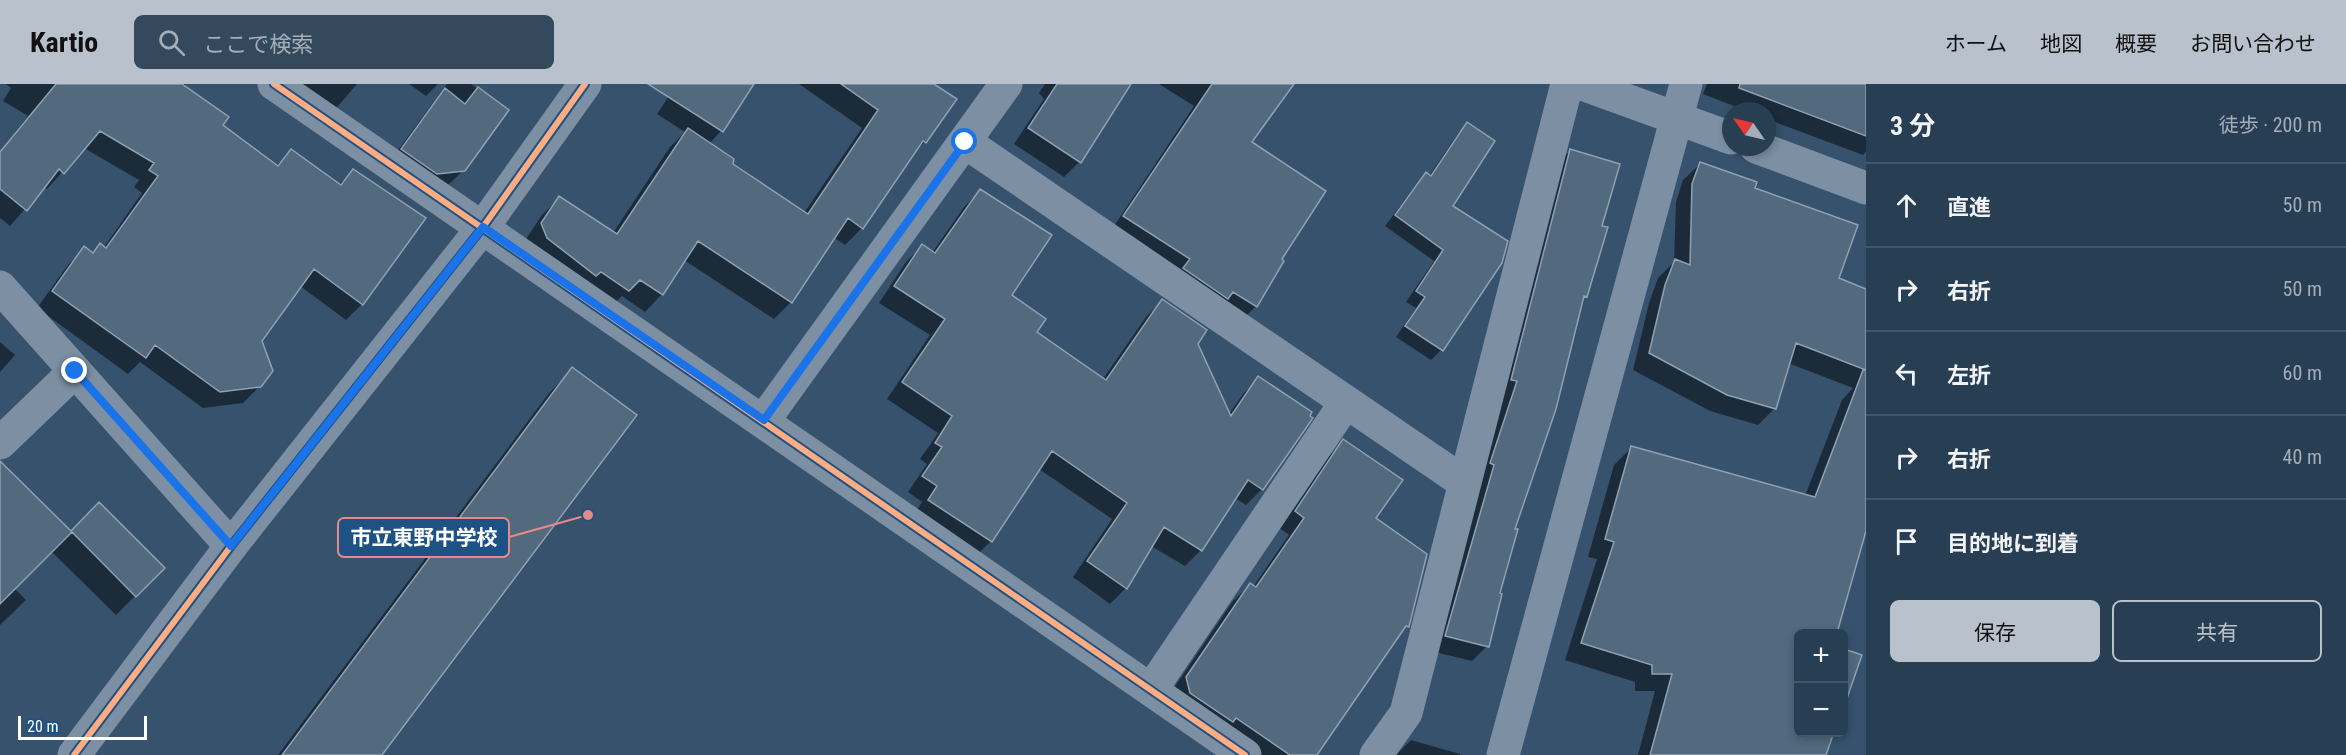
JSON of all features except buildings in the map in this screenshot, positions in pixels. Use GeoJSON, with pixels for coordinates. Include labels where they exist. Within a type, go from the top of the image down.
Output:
{"type":"FeatureCollection","features":[{"type":"Feature","properties":{"kind":"street"},"geometry":{"type":"LineString","coordinates":[[274,84],[764,420],[1245,755]]}},
{"type":"Feature","properties":{"kind":"street"},"geometry":{"type":"LineString","coordinates":[[74,755],[231,546],[483,227],[585,84]]}},
{"type":"Feature","properties":{"kind":"street"},"geometry":{"type":"LineString","coordinates":[[764,420],[1006,84]]}},
{"type":"Feature","properties":{"kind":"street"},"geometry":{"type":"LineString","coordinates":[[1376,755],[1406,713],[1567,84]]}},
{"type":"Feature","properties":{"kind":"street"},"geometry":{"type":"LineString","coordinates":[[1582,84],[1722,135]]}},
{"type":"Feature","properties":{"kind":"street"},"geometry":{"type":"LineString","coordinates":[[1503,755],[1686,84]]}},
{"type":"Feature","properties":{"kind":"street"},"geometry":{"type":"LineString","coordinates":[[965,142],[1465,483]]}},
{"type":"Feature","properties":{"kind":"street"},"geometry":{"type":"LineString","coordinates":[[1776,154],[1866,188]]}},
{"type":"Feature","properties":{"kind":"street"},"geometry":{"type":"LineString","coordinates":[[0,287],[231,546]]}},
{"type":"Feature","properties":{"kind":"street"},"geometry":{"type":"LineString","coordinates":[[0,443],[75,371]]}},
{"type":"Feature","properties":{"kind":"street"},"geometry":{"type":"LineString","coordinates":[[1152,690],[1346,402]]}},
{"type":"Feature","properties":{"kind":"cycle path"},"geometry":{"type":"LineString","coordinates":[[274,84],[1245,755]]}},
{"type":"Feature","properties":{"kind":"cycle path"},"geometry":{"type":"LineString","coordinates":[[74,755],[231,546],[483,227],[585,84]]}},
{"type":"Feature","properties":{"kind":"place","name":"市立東野中学校"},"geometry":{"type":"Point","coordinates":[588,515]}},
{"type":"Feature","properties":{"kind":"route"},"geometry":{"type":"LineString","coordinates":[[75,371],[231,546],[483,227],[764,420],[965,142]]}}]}
